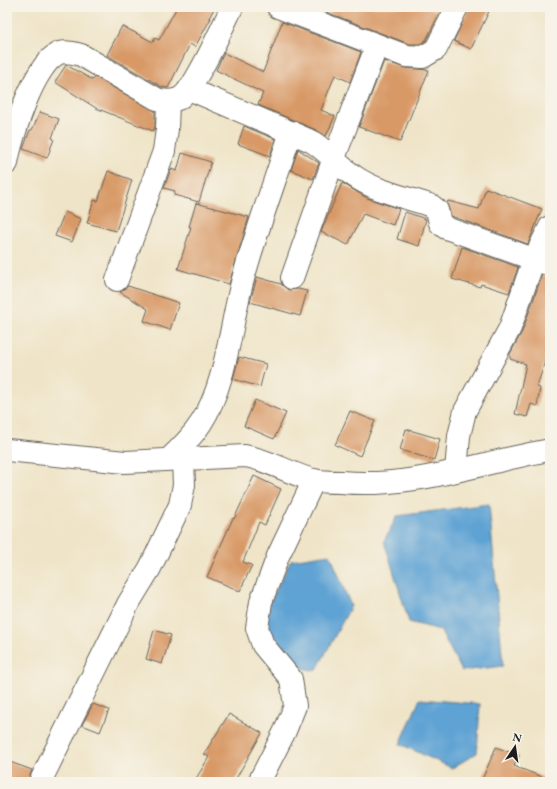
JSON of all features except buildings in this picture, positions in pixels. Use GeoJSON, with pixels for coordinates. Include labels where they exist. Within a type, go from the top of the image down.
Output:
{"type":"FeatureCollection","features":[{"type":"Feature","properties":{"kind":"street"},"geometry":{"type":"LineString","coordinates":[[7,163],[20,114],[42,68],[51,58],[60,53],[68,52],[81,55],[157,99],[168,102],[179,99],[189,89],[232,7]]}},
{"type":"Feature","properties":{"kind":"street"},"geometry":{"type":"LineString","coordinates":[[278,7],[307,12],[406,56],[423,57],[436,49],[457,7]]}},
{"type":"Feature","properties":{"kind":"street"},"geometry":{"type":"LineString","coordinates":[[292,278],[334,158],[377,44]]}},
{"type":"Feature","properties":{"kind":"street"},"geometry":{"type":"LineString","coordinates":[[189,89],[291,132],[324,149],[352,175],[374,188],[432,206],[438,210],[440,224],[446,228],[542,262]]}},
{"type":"Feature","properties":{"kind":"street"},"geometry":{"type":"LineString","coordinates":[[117,280],[164,151],[167,130],[168,102]]}},
{"type":"Feature","properties":{"kind":"street"},"geometry":{"type":"LineString","coordinates":[[176,459],[202,423],[212,402],[220,378],[243,279],[291,132]]}},
{"type":"Feature","properties":{"kind":"street"},"geometry":{"type":"LineString","coordinates":[[456,471],[459,436],[465,411],[510,328],[542,262],[550,227]]}},
{"type":"Feature","properties":{"kind":"street"},"geometry":{"type":"LineString","coordinates":[[7,450],[125,462],[245,456],[260,458],[314,480],[354,484],[394,483],[456,471],[520,455],[550,450]]}},
{"type":"Feature","properties":{"kind":"street"},"geometry":{"type":"LineString","coordinates":[[40,782],[128,604],[150,568],[180,505],[184,481],[176,459]]}},
{"type":"Feature","properties":{"kind":"street"},"geometry":{"type":"LineString","coordinates":[[259,782],[285,731],[295,706],[291,679],[262,646],[257,628],[261,602],[278,556],[314,480]]}},
{"type":"Feature","properties":{"kind":"water"},"geometry":{"type":"Polygon","coordinates":[[[489,504],[503,666],[462,671],[440,630],[409,622],[384,541],[397,516],[489,504]]]}},
{"type":"Feature","properties":{"kind":"water"},"geometry":{"type":"Polygon","coordinates":[[[330,554],[351,606],[316,671],[273,661],[251,640],[291,560],[330,554]]]}},
{"type":"Feature","properties":{"kind":"water"},"geometry":{"type":"Polygon","coordinates":[[[420,699],[480,704],[477,753],[452,768],[400,744],[420,699]]]}}]}
